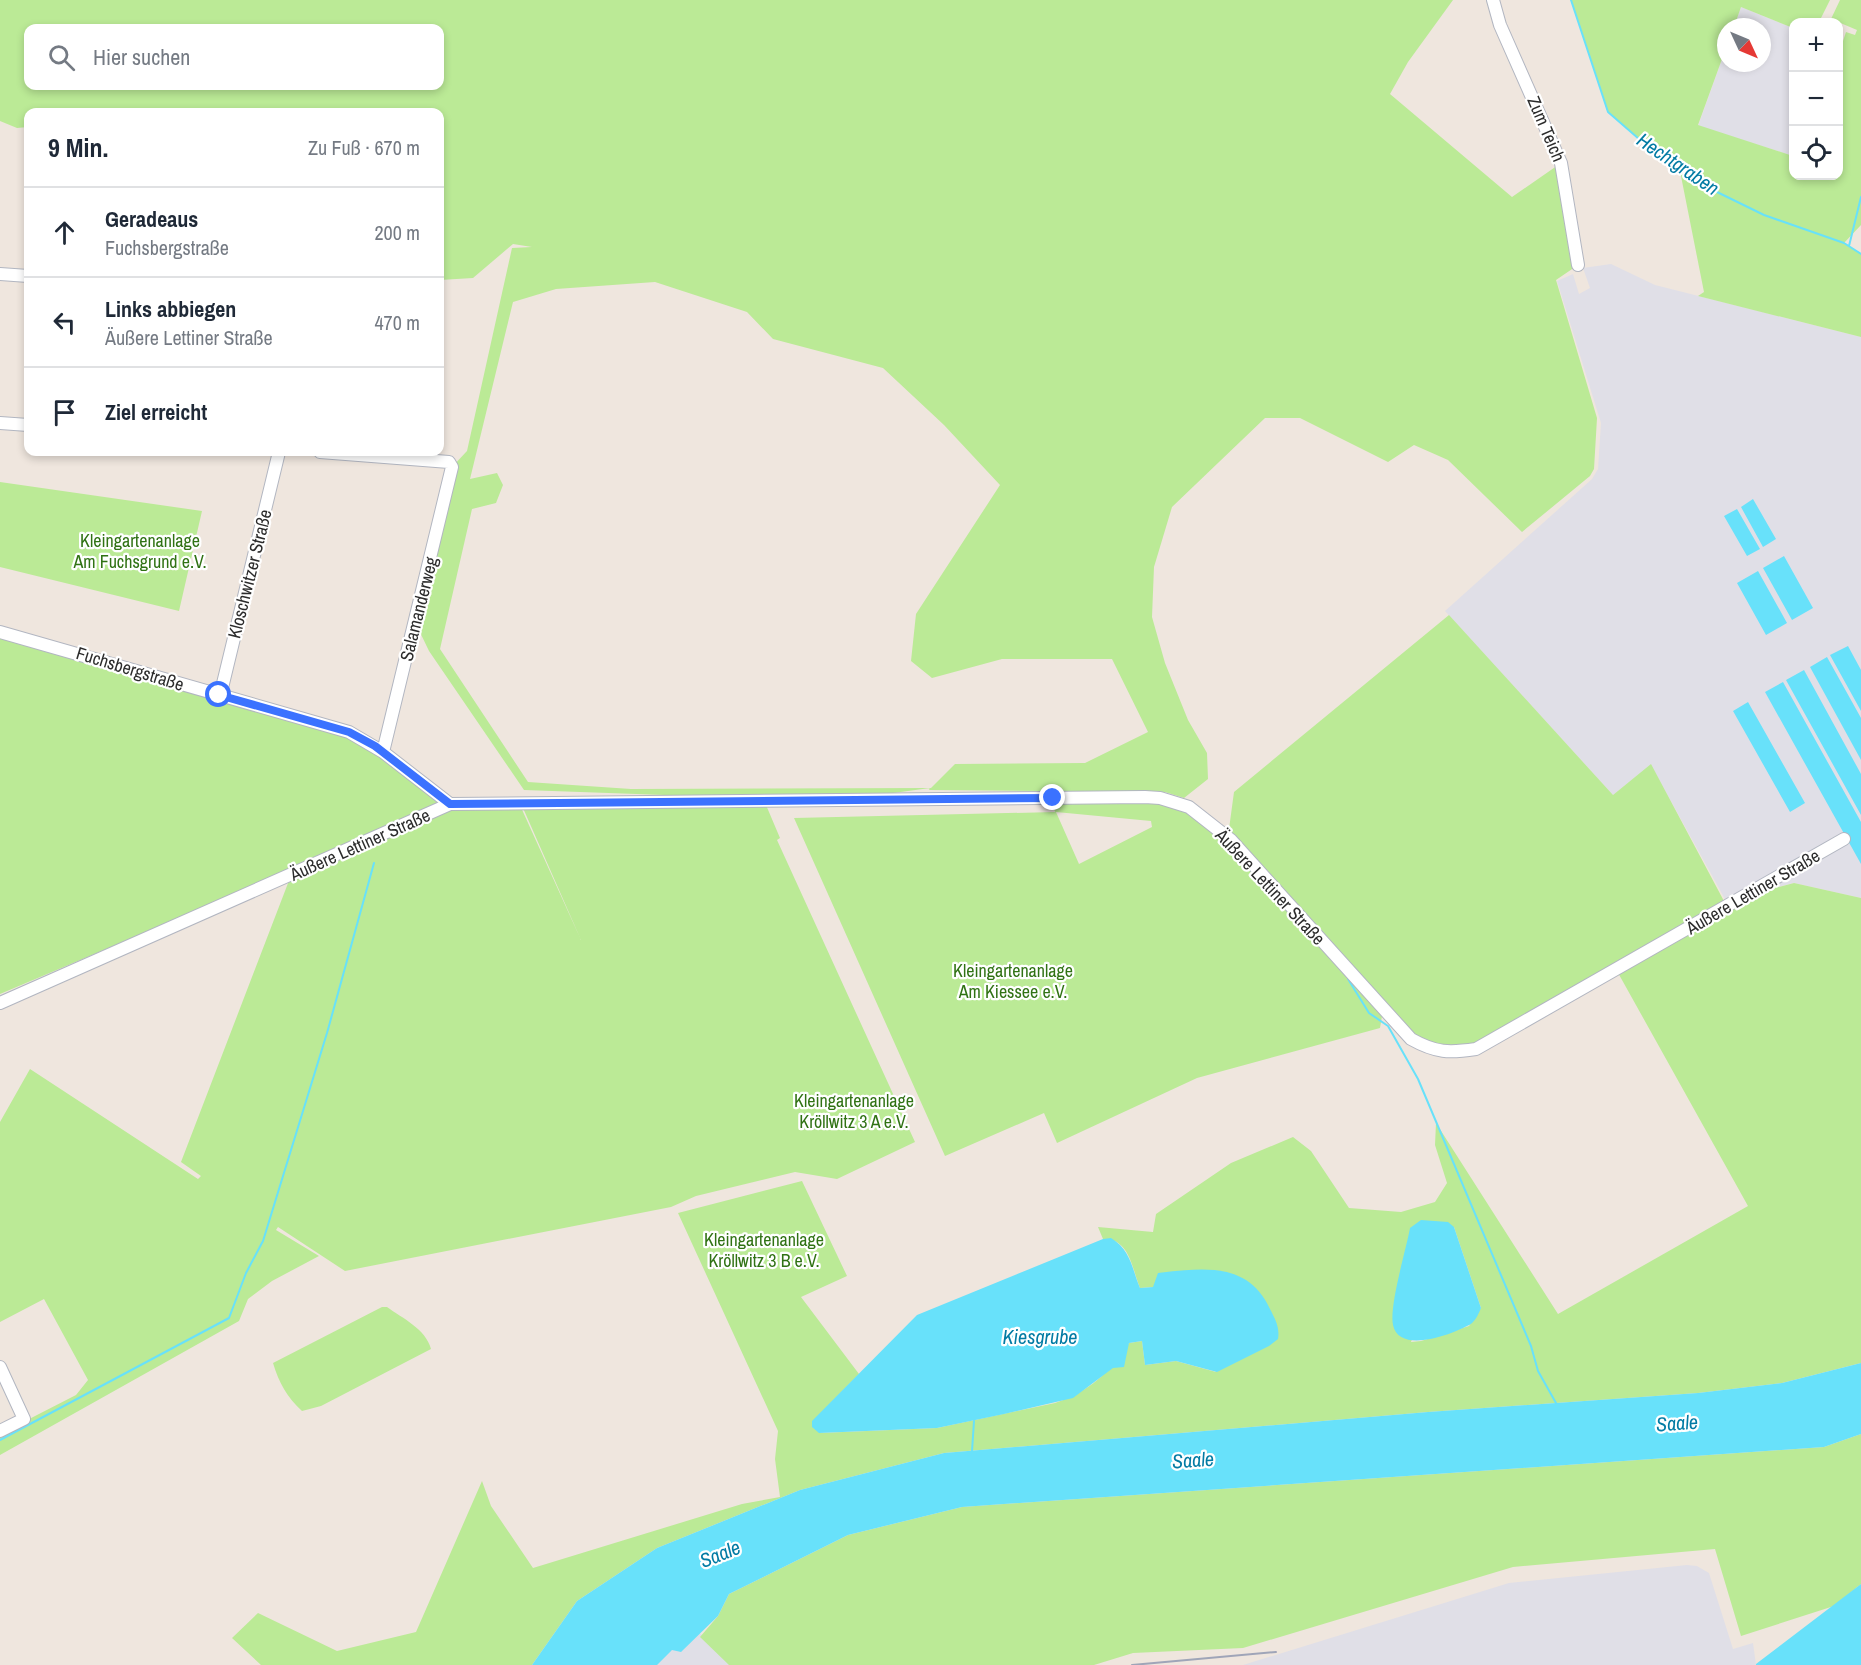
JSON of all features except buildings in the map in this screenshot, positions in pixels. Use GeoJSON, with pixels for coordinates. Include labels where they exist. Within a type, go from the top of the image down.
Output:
{"type":"FeatureCollection","features":[{"type":"Feature","properties":{"kind":"street","name":"Zum Teich"},"geometry":{"type":"LineString","coordinates":[[1493,0],[1500,25],[1561,163],[1578,265]]}},
{"type":"Feature","properties":{"kind":"street"},"geometry":{"type":"LineString","coordinates":[[0,274],[24,276]]}},
{"type":"Feature","properties":{"kind":"street"},"geometry":{"type":"LineString","coordinates":[[0,423],[24,425]]}},
{"type":"Feature","properties":{"kind":"street","name":"Kloschwitzer Straße"},"geometry":{"type":"LineString","coordinates":[[220,696],[278,456]]}},
{"type":"Feature","properties":{"kind":"street","name":"Salamanderweg"},"geometry":{"type":"LineString","coordinates":[[372,456],[449,462],[452,467],[383,752]]}},
{"type":"Feature","properties":{"kind":"street","name":"Fuchsbergstraße"},"geometry":{"type":"LineString","coordinates":[[0,632],[349,732],[383,752],[450,804]]}},
{"type":"Feature","properties":{"kind":"street","name":"Äußere Lettiner Straße"},"geometry":{"type":"LineString","coordinates":[[0,1003],[450,804],[1160,798],[1189,807],[1231,840],[1411,1039],[1425,1047],[1448,1053],[1476,1049],[1844,839]]}},
{"type":"Feature","properties":{"kind":"street"},"geometry":{"type":"LineString","coordinates":[[0,1367],[24,1419],[0,1431]]}},
{"type":"Feature","properties":{"kind":"shaded area"},"geometry":{"type":"Polygon","coordinates":[[[1741,7],[1768,18],[1737,18],[1741,7]]]}},
{"type":"Feature","properties":{"kind":"shaded area"},"geometry":{"type":"Polygon","coordinates":[[[1771,19],[1789,26],[1789,155],[1698,126],[1717,72],[1771,72],[1771,19]]]}},
{"type":"Feature","properties":{"kind":"shaded area"},"geometry":{"type":"Polygon","coordinates":[[[1611,264],[1655,285],[1861,337],[1861,898],[1794,883],[1778,887],[1775,880],[1726,901],[1651,765],[1613,795],[1445,611],[1592,479],[1598,469],[1601,423],[1557,281],[1573,274],[1579,294],[1590,288],[1583,268],[1611,264]]]}},
{"type":"Feature","properties":{"kind":"shaded area"},"geometry":{"type":"Polygon","coordinates":[[[1687,1565],[1697,1566],[1709,1573],[1733,1649],[1753,1643],[1756,1665],[1243,1665],[1509,1583],[1687,1565]]]}},
{"type":"Feature","properties":{"kind":"shaded area"},"geometry":{"type":"Polygon","coordinates":[[[683,1616],[732,1665],[634,1665],[683,1616]]]}},
{"type":"Feature","properties":{"kind":"green space"},"geometry":{"type":"Polygon","coordinates":[[[0,0],[1453,0],[1408,62],[1390,94],[1512,197],[1561,163],[1578,265],[1556,280],[1597,418],[1594,469],[1590,476],[1522,532],[1448,460],[1414,445],[1388,462],[1300,418],[1265,418],[1172,507],[1154,567],[1152,617],[1165,663],[1188,720],[1207,753],[1208,779],[1184,798],[1165,792],[929,790],[930,788],[886,794],[721,797],[524,790],[429,651],[416,624],[452,467],[467,451],[512,248],[532,247],[513,244],[473,278],[444,280],[444,108],[24,108],[24,127],[17,128],[0,121],[0,0]],[[655,282],[556,289],[513,302],[470,479],[497,473],[503,485],[496,503],[472,509],[440,649],[528,782],[631,789],[931,788],[955,764],[1085,763],[1148,732],[1112,659],[1002,659],[932,678],[911,661],[916,614],[1000,485],[944,425],[883,368],[773,339],[747,312],[655,282]]]}},
{"type":"Feature","properties":{"kind":"green space"},"geometry":{"type":"Polygon","coordinates":[[[1571,0],[1830,0],[1821,18],[1789,18],[1789,26],[1741,7],[1737,18],[1717,18],[1717,72],[1698,125],[1789,155],[1789,180],[1843,180],[1843,41],[1846,32],[1855,35],[1857,30],[1843,24],[1843,18],[1831,18],[1840,0],[1861,0],[1861,225],[1844,243],[1861,254],[1861,337],[1698,296],[1704,292],[1679,166],[1639,139],[1608,112],[1571,0]]]}},
{"type":"Feature","properties":{"kind":"green space","name":"Kleingartenanlage Am Fuchsgrund e.V."},"geometry":{"type":"Polygon","coordinates":[[[0,482],[202,511],[179,611],[0,567],[0,482]]]}},
{"type":"Feature","properties":{"kind":"green space","name":"Kleingartenanlage Kröllwitz 3 B e.V."},"geometry":{"type":"Polygon","coordinates":[[[1449,615],[1613,795],[1651,764],[1725,903],[1775,880],[1779,887],[1794,883],[1861,898],[1861,1363],[1782,1383],[1698,1393],[1428,1412],[944,1453],[800,1490],[657,1548],[577,1601],[532,1665],[261,1665],[232,1638],[258,1613],[337,1651],[416,1632],[482,1481],[491,1506],[533,1568],[742,1504],[780,1497],[775,1459],[778,1431],[678,1213],[802,1181],[847,1276],[801,1297],[859,1374],[813,1421],[820,1433],[937,1428],[1055,1403],[1078,1393],[1098,1380],[1129,1343],[1142,1341],[1145,1365],[1176,1361],[1216,1372],[1153,1287],[1140,1288],[1129,1256],[1124,1249],[1112,1240],[1103,1239],[1098,1227],[1153,1232],[1156,1214],[1231,1163],[1293,1137],[1311,1151],[1349,1208],[1401,1212],[1435,1202],[1447,1183],[1435,1145],[1436,1123],[1558,1314],[1748,1206],[1617,971],[1477,1046],[1453,1051],[1419,1040],[1385,1007],[1229,829],[1234,792],[1449,615]],[[1454,1227],[1411,1342],[1469,1326],[1481,1308],[1454,1227]]]}},
{"type":"Feature","properties":{"kind":"green space"},"geometry":{"type":"Polygon","coordinates":[[[0,632],[349,732],[448,804],[0,994],[0,632]]]}},
{"type":"Feature","properties":{"kind":"green space","name":"Kleingartenanlage Am Kiessee e.V."},"geometry":{"type":"Polygon","coordinates":[[[1147,800],[1148,804],[1169,800],[1231,840],[1383,1010],[1380,1028],[1197,1078],[1057,1143],[1044,1113],[945,1156],[794,818],[1055,812],[1052,801],[1147,800]],[[1056,812],[1079,864],[1152,827],[1151,821],[1056,812]]]}},
{"type":"Feature","properties":{"kind":"green space","name":"Kleingartenanlage Kröllwitz 3 A e.V."},"geometry":{"type":"Polygon","coordinates":[[[519,803],[581,940],[523,808],[766,805],[780,838],[777,840],[915,1142],[837,1179],[795,1172],[696,1196],[671,1207],[345,1271],[278,1227],[276,1230],[319,1256],[272,1281],[248,1299],[239,1321],[0,1455],[0,1434],[76,1395],[88,1380],[44,1299],[0,1322],[0,1122],[30,1069],[198,1179],[201,1176],[181,1162],[290,878],[450,804],[519,803]]]}},
{"type":"Feature","properties":{"kind":"green space"},"geometry":{"type":"Polygon","coordinates":[[[382,1307],[387,1307],[419,1330],[431,1349],[321,1406],[302,1411],[284,1389],[273,1363],[382,1307]]]}},
{"type":"Feature","properties":{"kind":"green space"},"geometry":{"type":"Polygon","coordinates":[[[1861,1434],[1861,1584],[1834,1606],[1741,1636],[1715,1549],[1513,1567],[1243,1648],[1133,1653],[1094,1665],[729,1665],[700,1637],[718,1616],[729,1594],[848,1535],[962,1507],[1824,1447],[1861,1434]]]}},
{"type":"Feature","properties":{"kind":"water"},"geometry":{"type":"Polygon","coordinates":[[[1753,499],[1776,539],[1763,547],[1741,507],[1753,499]]]}},
{"type":"Feature","properties":{"kind":"water"},"geometry":{"type":"Polygon","coordinates":[[[1737,509],[1760,549],[1747,556],[1724,516],[1737,509]]]}},
{"type":"Feature","properties":{"kind":"water"},"geometry":{"type":"Polygon","coordinates":[[[1784,556],[1813,608],[1792,620],[1763,568],[1784,556]]]}},
{"type":"Feature","properties":{"kind":"water"},"geometry":{"type":"Polygon","coordinates":[[[1758,571],[1787,623],[1766,635],[1737,583],[1758,571]]]}},
{"type":"Feature","properties":{"kind":"water"},"geometry":{"type":"Polygon","coordinates":[[[1848,646],[1861,670],[1861,711],[1830,655],[1848,646]]]}},
{"type":"Feature","properties":{"kind":"water"},"geometry":{"type":"Polygon","coordinates":[[[1827,657],[1861,718],[1861,760],[1810,667],[1827,657]]]}},
{"type":"Feature","properties":{"kind":"water"},"geometry":{"type":"Polygon","coordinates":[[[1804,670],[1861,774],[1861,815],[1786,680],[1804,670]]]}},
{"type":"Feature","properties":{"kind":"water"},"geometry":{"type":"Polygon","coordinates":[[[1783,682],[1861,822],[1861,864],[1765,692],[1783,682]]]}},
{"type":"Feature","properties":{"kind":"water"},"geometry":{"type":"Polygon","coordinates":[[[1748,702],[1805,803],[1790,812],[1733,711],[1748,702]]]}},
{"type":"Feature","properties":{"kind":"water"},"geometry":{"type":"Polygon","coordinates":[[[1421,1220],[1448,1222],[1454,1227],[1481,1308],[1470,1325],[1438,1337],[1415,1340],[1405,1339],[1397,1334],[1392,1316],[1410,1228],[1421,1220]]]}},
{"type":"Feature","properties":{"kind":"water","name":"Kiesgrube"},"geometry":{"type":"Polygon","coordinates":[[[1111,1238],[1127,1254],[1140,1288],[1153,1287],[1158,1273],[1191,1270],[1222,1271],[1249,1282],[1261,1293],[1272,1313],[1278,1327],[1278,1339],[1269,1346],[1217,1372],[1176,1361],[1145,1365],[1142,1341],[1129,1343],[1124,1367],[1113,1368],[1073,1398],[937,1428],[819,1433],[812,1427],[812,1421],[917,1315],[1103,1239],[1111,1238]]]}},
{"type":"Feature","properties":{"kind":"water","name":"Saale"},"geometry":{"type":"Polygon","coordinates":[[[1861,1363],[1861,1434],[1824,1447],[962,1507],[848,1535],[729,1594],[718,1616],[681,1652],[672,1650],[657,1665],[532,1665],[577,1601],[657,1548],[800,1490],[944,1453],[1428,1412],[1698,1393],[1782,1383],[1861,1363]]]}},
{"type":"Feature","properties":{"kind":"water"},"geometry":{"type":"Polygon","coordinates":[[[1861,1584],[1861,1665],[1756,1665],[1756,1664],[1861,1584]]]}},
{"type":"Feature","properties":{"kind":"waterway","name":"Hechtgraben"},"geometry":{"type":"LineString","coordinates":[[1571,0],[1608,112],[1639,139],[1717,192],[1764,215],[1844,243],[1861,254]]}},
{"type":"Feature","properties":{"kind":"waterway"},"geometry":{"type":"LineString","coordinates":[[1849,246],[1861,197]]}},
{"type":"Feature","properties":{"kind":"waterway"},"geometry":{"type":"LineString","coordinates":[[0,1440],[229,1318],[246,1273],[263,1241],[327,1033],[374,863]]}},
{"type":"Feature","properties":{"kind":"waterway"},"geometry":{"type":"LineString","coordinates":[[1348,979],[1369,1013],[1388,1026],[1418,1079],[1531,1346],[1538,1371],[1556,1403]]}},
{"type":"Feature","properties":{"kind":"waterway"},"geometry":{"type":"LineString","coordinates":[[972,1451],[974,1421]]}},
{"type":"Feature","properties":{"kind":"railway"},"geometry":{"type":"LineString","coordinates":[[1132,1665],[1276,1652]]}},
{"type":"Feature","properties":{"kind":"route"},"geometry":{"type":"LineString","coordinates":[[219,695],[349,732],[375,746],[450,804],[1053,798]]}}]}
